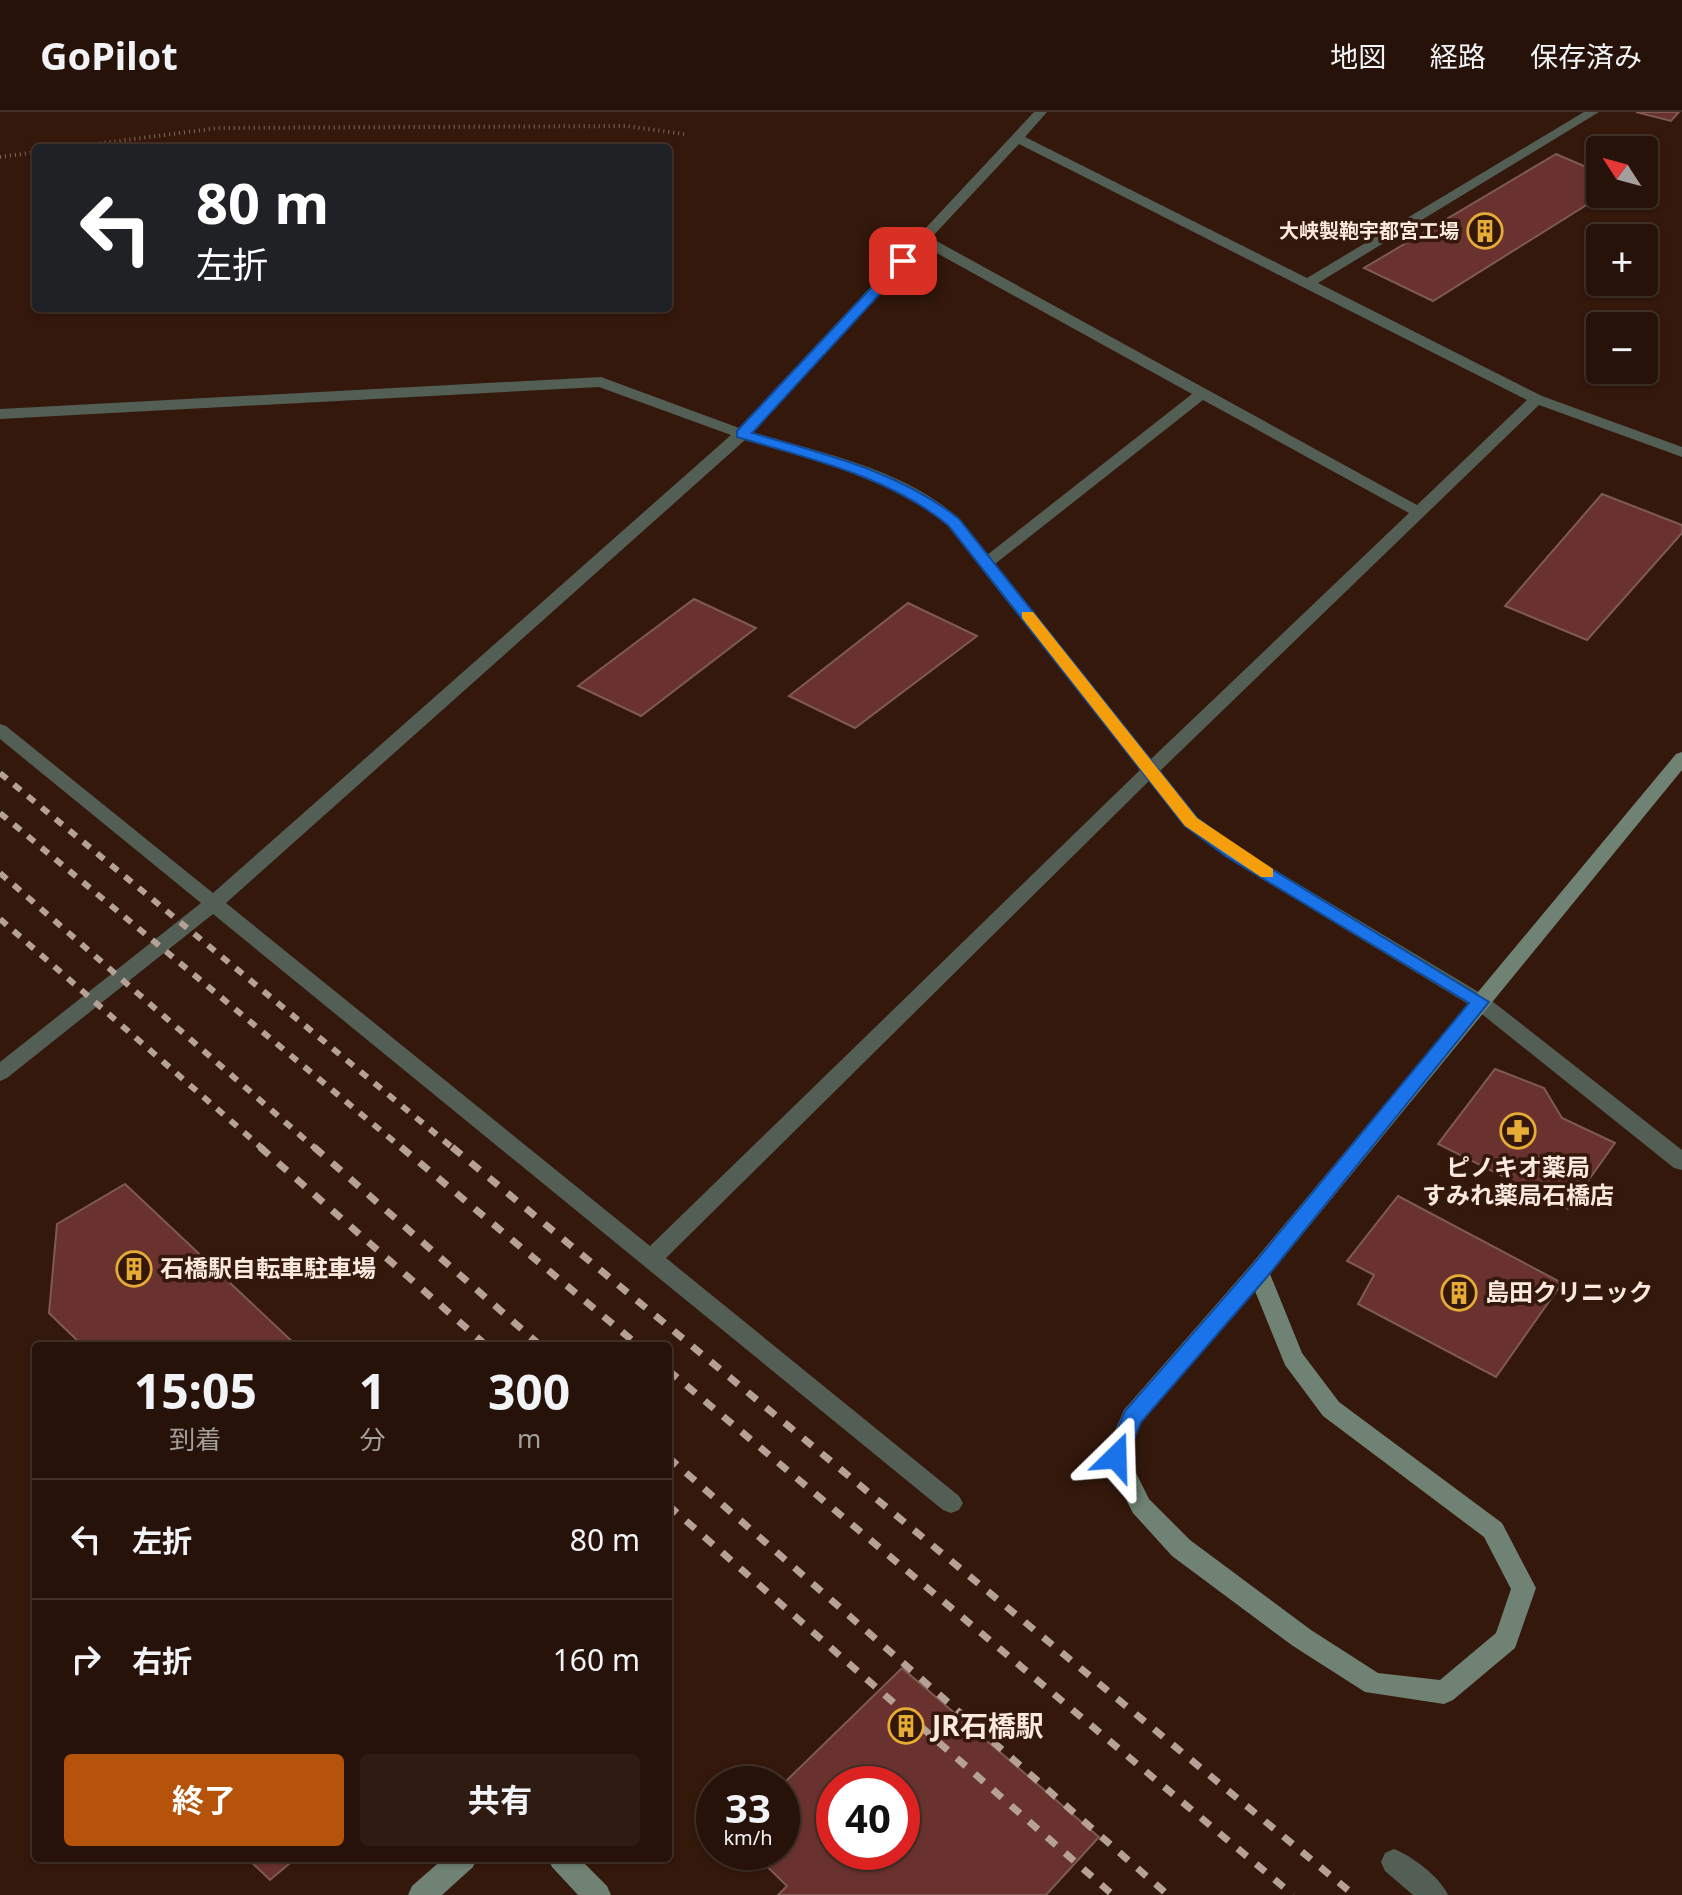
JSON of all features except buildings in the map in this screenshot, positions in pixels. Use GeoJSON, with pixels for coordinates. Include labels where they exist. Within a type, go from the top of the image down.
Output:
{"type":"FeatureCollection","features":[{"type":"Feature","properties":{"kind":"street"},"geometry":{"type":"LineString","coordinates":[[0,1073],[215,902],[742,434],[1041,112]]}},
{"type":"Feature","properties":{"kind":"street"},"geometry":{"type":"LineString","coordinates":[[1307,284],[1593,112]]}},
{"type":"Feature","properties":{"kind":"street"},"geometry":{"type":"LineString","coordinates":[[1016,137],[1537,399],[1682,452]]}},
{"type":"Feature","properties":{"kind":"street"},"geometry":{"type":"LineString","coordinates":[[924,240],[1420,513]]}},
{"type":"Feature","properties":{"kind":"street"},"geometry":{"type":"LineString","coordinates":[[0,414],[601,382],[742,434],[860,469],[932,505],[953,522],[1191,822],[1233,853],[1480,1002],[1682,1162]]}},
{"type":"Feature","properties":{"kind":"street"},"geometry":{"type":"LineString","coordinates":[[987,563],[1202,393]]}},
{"type":"Feature","properties":{"kind":"street"},"geometry":{"type":"LineString","coordinates":[[651,1259],[1149,771],[1537,399]]}},
{"type":"Feature","properties":{"kind":"street"},"geometry":{"type":"LineString","coordinates":[[0,730],[951,1503]]}},
{"type":"Feature","properties":{"kind":"street"},"geometry":{"type":"LineString","coordinates":[[1258,1272],[1293,1358],[1331,1409],[1493,1530],[1524,1588],[1506,1640],[1444,1692],[1374,1684],[1302,1638],[1181,1548],[1141,1506],[1116,1457],[1132,1417],[1258,1272],[1682,758]]}},
{"type":"Feature","properties":{"kind":"street"},"geometry":{"type":"LineString","coordinates":[[422,1895],[459,1862]]}},
{"type":"Feature","properties":{"kind":"street"},"geometry":{"type":"LineString","coordinates":[[565,1862],[597,1895]]}},
{"type":"Feature","properties":{"kind":"street"},"geometry":{"type":"LineString","coordinates":[[1394,1862],[1434,1895]]}},
{"type":"Feature","properties":{"kind":"path"},"geometry":{"type":"LineString","coordinates":[[96,144],[218,128],[626,126],[684,134]]}},
{"type":"Feature","properties":{"kind":"path"},"geometry":{"type":"LineString","coordinates":[[0,157],[32,153]]}},
{"type":"Feature","properties":{"kind":"railway"},"geometry":{"type":"LineString","coordinates":[[0,773],[454,1149]]}},
{"type":"Feature","properties":{"kind":"railway"},"geometry":{"type":"LineString","coordinates":[[0,813],[403,1149]]}},
{"type":"Feature","properties":{"kind":"railway"},"geometry":{"type":"LineString","coordinates":[[0,873],[316,1149]]}},
{"type":"Feature","properties":{"kind":"railway"},"geometry":{"type":"LineString","coordinates":[[0,919],[263,1149]]}},
{"type":"Feature","properties":{"kind":"railway"},"geometry":{"type":"LineString","coordinates":[[260,1147],[482,1342]]}},
{"type":"Feature","properties":{"kind":"railway"},"geometry":{"type":"LineString","coordinates":[[314,1147],[536,1342]]}},
{"type":"Feature","properties":{"kind":"railway"},"geometry":{"type":"LineString","coordinates":[[401,1147],[634,1342]]}},
{"type":"Feature","properties":{"kind":"railway"},"geometry":{"type":"LineString","coordinates":[[452,1147],[1354,1895]]}},
{"type":"Feature","properties":{"kind":"railway"},"geometry":{"type":"LineString","coordinates":[[672,1373],[1293,1895]]}},
{"type":"Feature","properties":{"kind":"railway"},"geometry":{"type":"LineString","coordinates":[[672,1461],[1168,1895]]}},
{"type":"Feature","properties":{"kind":"railway"},"geometry":{"type":"LineString","coordinates":[[672,1509],[1113,1895]]}},
{"type":"Feature","properties":{"kind":"slow traffic"},"geometry":{"type":"LineString","coordinates":[[1027,615],[1191,822],[1267,873]]}},
{"type":"Feature","properties":{"kind":"place","name":"大峡製鞄宇都宮工場"},"geometry":{"type":"Point","coordinates":[1485,231]}},
{"type":"Feature","properties":{"kind":"place","name":"ピノキオ薬局 すみれ薬局石橋店"},"geometry":{"type":"Point","coordinates":[1518,1131]}},
{"type":"Feature","properties":{"kind":"place","name":"石橋駅自転車駐車場"},"geometry":{"type":"Point","coordinates":[134,1269]}},
{"type":"Feature","properties":{"kind":"place","name":"島田クリニック"},"geometry":{"type":"Point","coordinates":[1459,1293]}},
{"type":"Feature","properties":{"kind":"place","name":"JR石橋駅"},"geometry":{"type":"Point","coordinates":[906,1726]}},
{"type":"Feature","properties":{"kind":"route"},"geometry":{"type":"LineString","coordinates":[[903,261],[742,434],[860,469],[932,505],[953,522],[987,563],[1191,822],[1233,853],[1480,1002],[1258,1272],[1132,1417],[1116,1457]]}}]}
